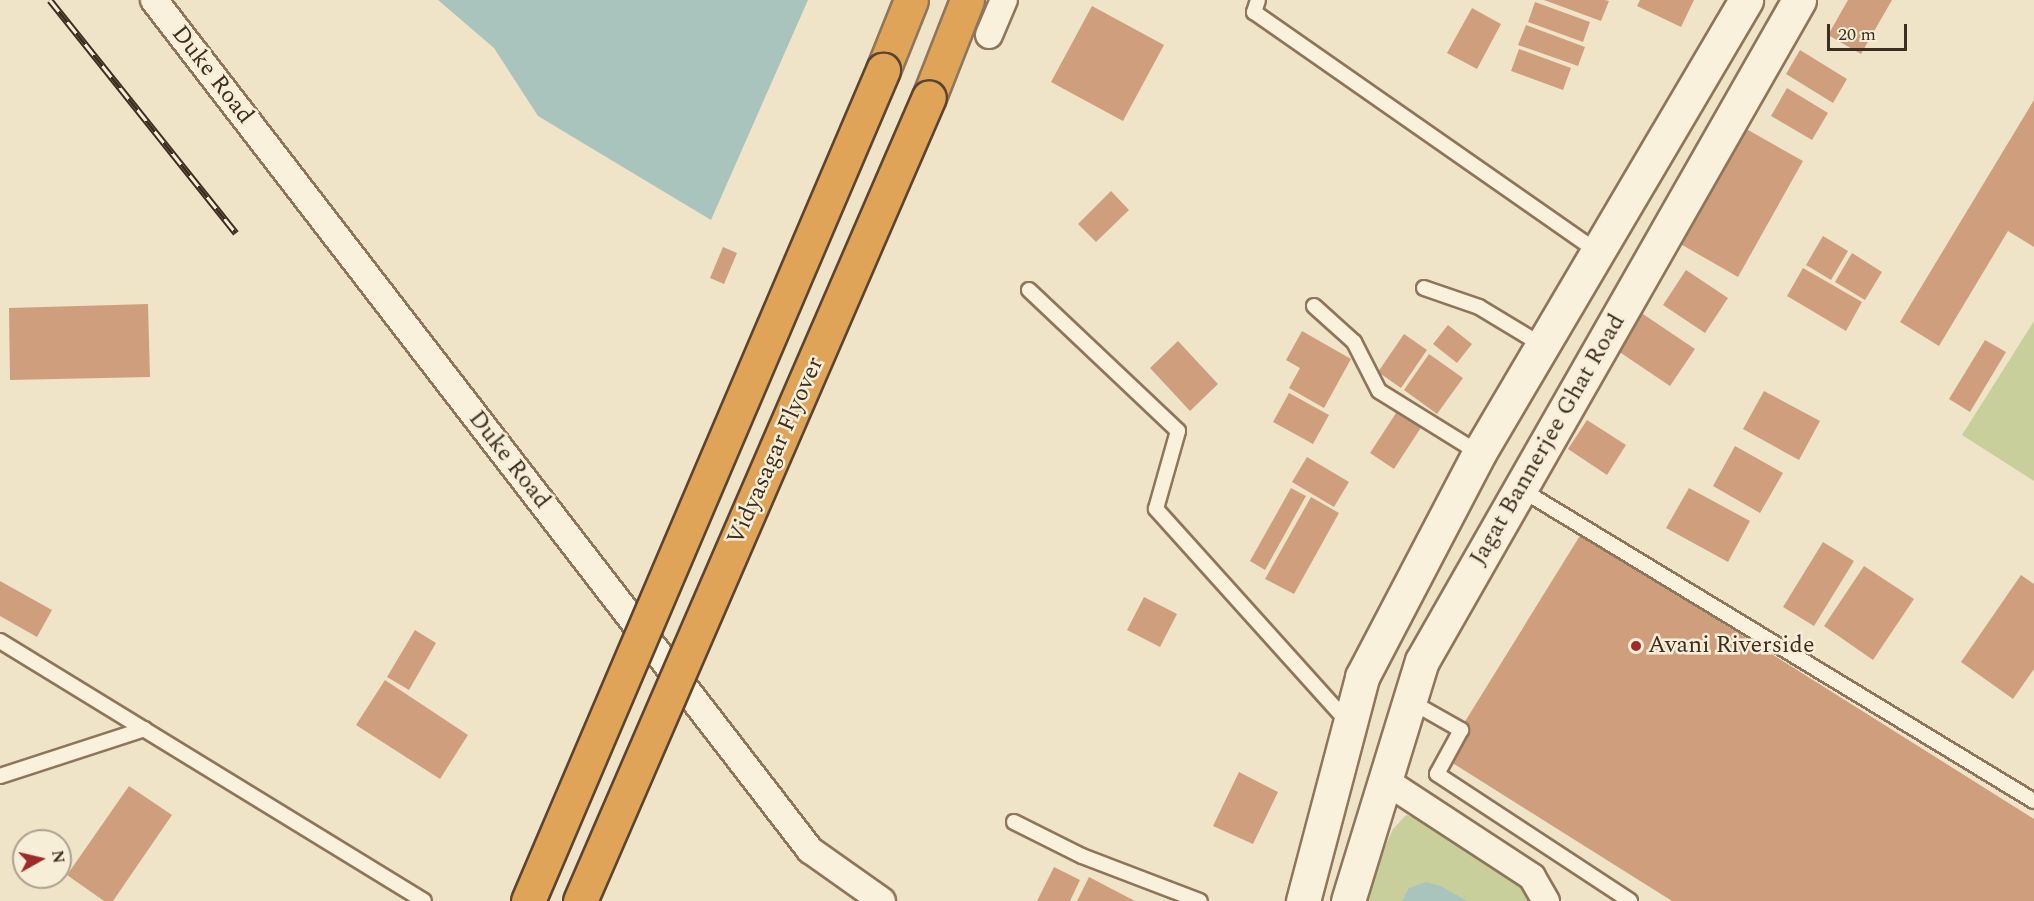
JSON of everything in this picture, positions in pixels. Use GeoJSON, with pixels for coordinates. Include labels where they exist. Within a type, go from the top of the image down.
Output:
{"type":"FeatureCollection","features":[{"type":"Feature","properties":{"kind":"highway","name":"Vidyasagar Flyover"},"geometry":{"type":"LineString","coordinates":[[528,901],[911,0]]}},
{"type":"Feature","properties":{"kind":"highway","name":"Vidyasagar Flyover"},"geometry":{"type":"LineString","coordinates":[[580,901],[967,0]]}},
{"type":"Feature","properties":{"kind":"main road","name":"Jagat Bannerjee Ghat Road"},"geometry":{"type":"LineString","coordinates":[[1303,901],[1322,842],[1348,722],[1362,677],[1479,453],[1746,0]]}},
{"type":"Feature","properties":{"kind":"main road","name":"Jagat Bannerjee Ghat Road"},"geometry":{"type":"LineString","coordinates":[[1348,901],[1407,699],[1422,661],[1799,0]]}},
{"type":"Feature","properties":{"kind":"street","name":"Duke Road"},"geometry":{"type":"LineString","coordinates":[[154,0],[810,850],[882,901]]}},
{"type":"Feature","properties":{"kind":"street"},"geometry":{"type":"LineString","coordinates":[[989,35],[1004,0]]}},
{"type":"Feature","properties":{"kind":"street"},"geometry":{"type":"LineString","coordinates":[[1384,780],[1532,878],[1546,901]]}},
{"type":"Feature","properties":{"kind":"lane"},"geometry":{"type":"LineString","coordinates":[[1258,0],[1254,12],[1598,252]]}},
{"type":"Feature","properties":{"kind":"lane"},"geometry":{"type":"LineString","coordinates":[[1424,288],[1479,307],[1542,345]]}},
{"type":"Feature","properties":{"kind":"lane"},"geometry":{"type":"LineString","coordinates":[[1029,290],[1178,431],[1156,508],[1348,722]]}},
{"type":"Feature","properties":{"kind":"lane"},"geometry":{"type":"LineString","coordinates":[[1314,306],[1354,342],[1379,391],[1479,453]]}},
{"type":"Feature","properties":{"kind":"lane"},"geometry":{"type":"LineString","coordinates":[[1522,489],[2034,801]]}},
{"type":"Feature","properties":{"kind":"lane"},"geometry":{"type":"LineString","coordinates":[[0,641],[416,899]]}},
{"type":"Feature","properties":{"kind":"lane"},"geometry":{"type":"LineString","coordinates":[[1407,699],[1461,730],[1437,774],[1630,901]]}},
{"type":"Feature","properties":{"kind":"lane"},"geometry":{"type":"LineString","coordinates":[[0,776],[144,729]]}},
{"type":"Feature","properties":{"kind":"lane"},"geometry":{"type":"LineString","coordinates":[[1014,822],[1082,856],[1200,901]]}},
{"type":"Feature","properties":{"kind":"green space"},"geometry":{"type":"Polygon","coordinates":[[[2034,321],[2034,481],[1962,435],[2034,321]]]}},
{"type":"Feature","properties":{"kind":"green space"},"geometry":{"type":"Polygon","coordinates":[[[1406,815],[1425,821],[1526,883],[1541,901],[1360,901],[1393,829],[1406,815]]]}},
{"type":"Feature","properties":{"kind":"water"},"geometry":{"type":"Polygon","coordinates":[[[438,0],[808,0],[711,220],[538,116],[494,48],[438,0]]]}},
{"type":"Feature","properties":{"kind":"water"},"geometry":{"type":"Polygon","coordinates":[[[1426,882],[1441,886],[1467,901],[1402,901],[1409,888],[1426,882]]]}},
{"type":"Feature","properties":{"kind":"building"},"geometry":{"type":"Polygon","coordinates":[[[1544,0],[1605,0],[1609,1],[1601,21],[1544,0]]]}},
{"type":"Feature","properties":{"kind":"building"},"geometry":{"type":"Polygon","coordinates":[[[1640,0],[1694,0],[1681,27],[1637,6],[1640,0]]]}},
{"type":"Feature","properties":{"kind":"building"},"geometry":{"type":"Polygon","coordinates":[[[1848,0],[1892,0],[1861,54],[1828,35],[1848,0]]]}},
{"type":"Feature","properties":{"kind":"building"},"geometry":{"type":"Polygon","coordinates":[[[1535,2],[1590,22],[1583,42],[1528,22],[1535,2]]]}},
{"type":"Feature","properties":{"kind":"building"},"geometry":{"type":"Polygon","coordinates":[[[1092,6],[1164,45],[1123,121],[1051,82],[1092,6]]]}},
{"type":"Feature","properties":{"kind":"building"},"geometry":{"type":"Polygon","coordinates":[[[1472,8],[1501,24],[1477,69],[1447,53],[1472,8]]]}},
{"type":"Feature","properties":{"kind":"building"},"geometry":{"type":"Polygon","coordinates":[[[1526,25],[1585,47],[1578,66],[1518,45],[1526,25]]]}},
{"type":"Feature","properties":{"kind":"building"},"geometry":{"type":"Polygon","coordinates":[[[1519,49],[1571,68],[1563,90],[1511,71],[1519,49]]]}},
{"type":"Feature","properties":{"kind":"building"},"geometry":{"type":"Polygon","coordinates":[[[1800,50],[1847,79],[1833,103],[1786,74],[1800,50]]]}},
{"type":"Feature","properties":{"kind":"building"},"geometry":{"type":"Polygon","coordinates":[[[1787,88],[1828,113],[1812,140],[1771,116],[1787,88]]]}},
{"type":"Feature","properties":{"kind":"building"},"geometry":{"type":"Polygon","coordinates":[[[2034,100],[2034,247],[2008,231],[1939,346],[1900,322],[2034,100]]]}},
{"type":"Feature","properties":{"kind":"building"},"geometry":{"type":"Polygon","coordinates":[[[1741,126],[1803,161],[1738,277],[1677,242],[1741,126]]]}},
{"type":"Feature","properties":{"kind":"building"},"geometry":{"type":"Polygon","coordinates":[[[1111,191],[1129,210],[1096,242],[1078,224],[1111,191]]]}},
{"type":"Feature","properties":{"kind":"building"},"geometry":{"type":"Polygon","coordinates":[[[1823,236],[1848,251],[1831,280],[1806,265],[1823,236]]]}},
{"type":"Feature","properties":{"kind":"building"},"geometry":{"type":"Polygon","coordinates":[[[723,247],[737,253],[724,284],[710,278],[723,247]]]}},
{"type":"Feature","properties":{"kind":"building"},"geometry":{"type":"Polygon","coordinates":[[[1852,253],[1882,272],[1865,300],[1835,282],[1852,253]]]}},
{"type":"Feature","properties":{"kind":"building"},"geometry":{"type":"Polygon","coordinates":[[[1803,268],[1862,302],[1846,331],[1787,296],[1803,268]]]}},
{"type":"Feature","properties":{"kind":"building"},"geometry":{"type":"Polygon","coordinates":[[[1686,270],[1728,298],[1705,333],[1663,305],[1686,270]]]}},
{"type":"Feature","properties":{"kind":"building"},"geometry":{"type":"Polygon","coordinates":[[[148,304],[150,377],[10,380],[9,308],[148,304]]]}},
{"type":"Feature","properties":{"kind":"building"},"geometry":{"type":"Polygon","coordinates":[[[1640,312],[1695,349],[1670,386],[1615,349],[1640,312]]]}},
{"type":"Feature","properties":{"kind":"building"},"geometry":{"type":"Polygon","coordinates":[[[1448,325],[1472,344],[1457,363],[1433,344],[1448,325]]]}},
{"type":"Feature","properties":{"kind":"building"},"geometry":{"type":"Polygon","coordinates":[[[1302,331],[1351,359],[1324,408],[1289,388],[1300,368],[1286,360],[1302,331]]]}},
{"type":"Feature","properties":{"kind":"building"},"geometry":{"type":"Polygon","coordinates":[[[1404,334],[1427,350],[1401,388],[1378,372],[1404,334]]]}},
{"type":"Feature","properties":{"kind":"building"},"geometry":{"type":"Polygon","coordinates":[[[1985,340],[2006,352],[1970,412],[1949,399],[1985,340]]]}},
{"type":"Feature","properties":{"kind":"building"},"geometry":{"type":"Polygon","coordinates":[[[1178,341],[1218,384],[1190,411],[1150,368],[1178,341]]]}},
{"type":"Feature","properties":{"kind":"building"},"geometry":{"type":"Polygon","coordinates":[[[1429,354],[1463,378],[1437,414],[1404,390],[1429,354]]]}},
{"type":"Feature","properties":{"kind":"building"},"geometry":{"type":"Polygon","coordinates":[[[1764,391],[1820,421],[1799,460],[1743,429],[1764,391]]]}},
{"type":"Feature","properties":{"kind":"building"},"geometry":{"type":"Polygon","coordinates":[[[1289,393],[1329,415],[1313,444],[1273,422],[1289,393]]]}},
{"type":"Feature","properties":{"kind":"building"},"geometry":{"type":"Polygon","coordinates":[[[1398,410],[1422,426],[1394,469],[1370,453],[1398,410]]]}},
{"type":"Feature","properties":{"kind":"building"},"geometry":{"type":"Polygon","coordinates":[[[1587,420],[1626,445],[1607,475],[1568,449],[1587,420]]]}},
{"type":"Feature","properties":{"kind":"building"},"geometry":{"type":"Polygon","coordinates":[[[1735,446],[1783,473],[1760,513],[1713,486],[1735,446]]]}},
{"type":"Feature","properties":{"kind":"building"},"geometry":{"type":"Polygon","coordinates":[[[1307,457],[1349,482],[1334,507],[1292,482],[1307,457]]]}},
{"type":"Feature","properties":{"kind":"building"},"geometry":{"type":"Polygon","coordinates":[[[1291,488],[1306,496],[1265,570],[1250,561],[1291,488]]]}},
{"type":"Feature","properties":{"kind":"building"},"geometry":{"type":"Polygon","coordinates":[[[1689,488],[1750,521],[1728,562],[1666,528],[1689,488]]]}},
{"type":"Feature","properties":{"kind":"building"},"geometry":{"type":"Polygon","coordinates":[[[1311,497],[1339,513],[1294,594],[1265,579],[1311,497]]]}},
{"type":"Feature","properties":{"kind":"building","name":"Avani Riverside"},"geometry":{"type":"Polygon","coordinates":[[[1581,534],[2034,819],[2034,901],[1672,901],[1443,757],[1581,534]]]}},
{"type":"Feature","properties":{"kind":"building"},"geometry":{"type":"Polygon","coordinates":[[[1823,542],[1854,561],[1814,626],[1783,607],[1823,542]]]}},
{"type":"Feature","properties":{"kind":"building"},"geometry":{"type":"Polygon","coordinates":[[[1864,566],[1914,599],[1873,660],[1824,626],[1864,566]]]}},
{"type":"Feature","properties":{"kind":"building"},"geometry":{"type":"Polygon","coordinates":[[[2021,575],[2034,584],[2034,669],[2013,699],[1961,662],[2021,575]]]}},
{"type":"Feature","properties":{"kind":"building"},"geometry":{"type":"Polygon","coordinates":[[[0,581],[52,610],[37,637],[0,616],[0,581]]]}},
{"type":"Feature","properties":{"kind":"building"},"geometry":{"type":"Polygon","coordinates":[[[1144,597],[1177,614],[1160,647],[1127,630],[1144,597]]]}},
{"type":"Feature","properties":{"kind":"building"},"geometry":{"type":"Polygon","coordinates":[[[415,630],[436,643],[409,690],[387,677],[415,630]]]}},
{"type":"Feature","properties":{"kind":"building"},"geometry":{"type":"Polygon","coordinates":[[[385,680],[468,735],[440,779],[356,725],[385,680]]]}},
{"type":"Feature","properties":{"kind":"building"},"geometry":{"type":"Polygon","coordinates":[[[1239,772],[1278,792],[1253,844],[1213,826],[1239,772]]]}},
{"type":"Feature","properties":{"kind":"building"},"geometry":{"type":"Polygon","coordinates":[[[129,786],[172,815],[113,901],[104,901],[72,879],[72,868],[129,786]]]}},
{"type":"Feature","properties":{"kind":"building"},"geometry":{"type":"Polygon","coordinates":[[[1054,867],[1080,880],[1070,901],[1037,901],[1054,867]]]}},
{"type":"Feature","properties":{"kind":"building"},"geometry":{"type":"Polygon","coordinates":[[[1089,877],[1135,901],[1077,901],[1089,877]]]}},
{"type":"Feature","properties":{"kind":"railway"},"geometry":{"type":"LineString","coordinates":[[50,0],[236,233]]}},
{"type":"Feature","properties":{"kind":"place","name":"Avani Riverside"},"geometry":{"type":"Point","coordinates":[1636,646]}}]}
